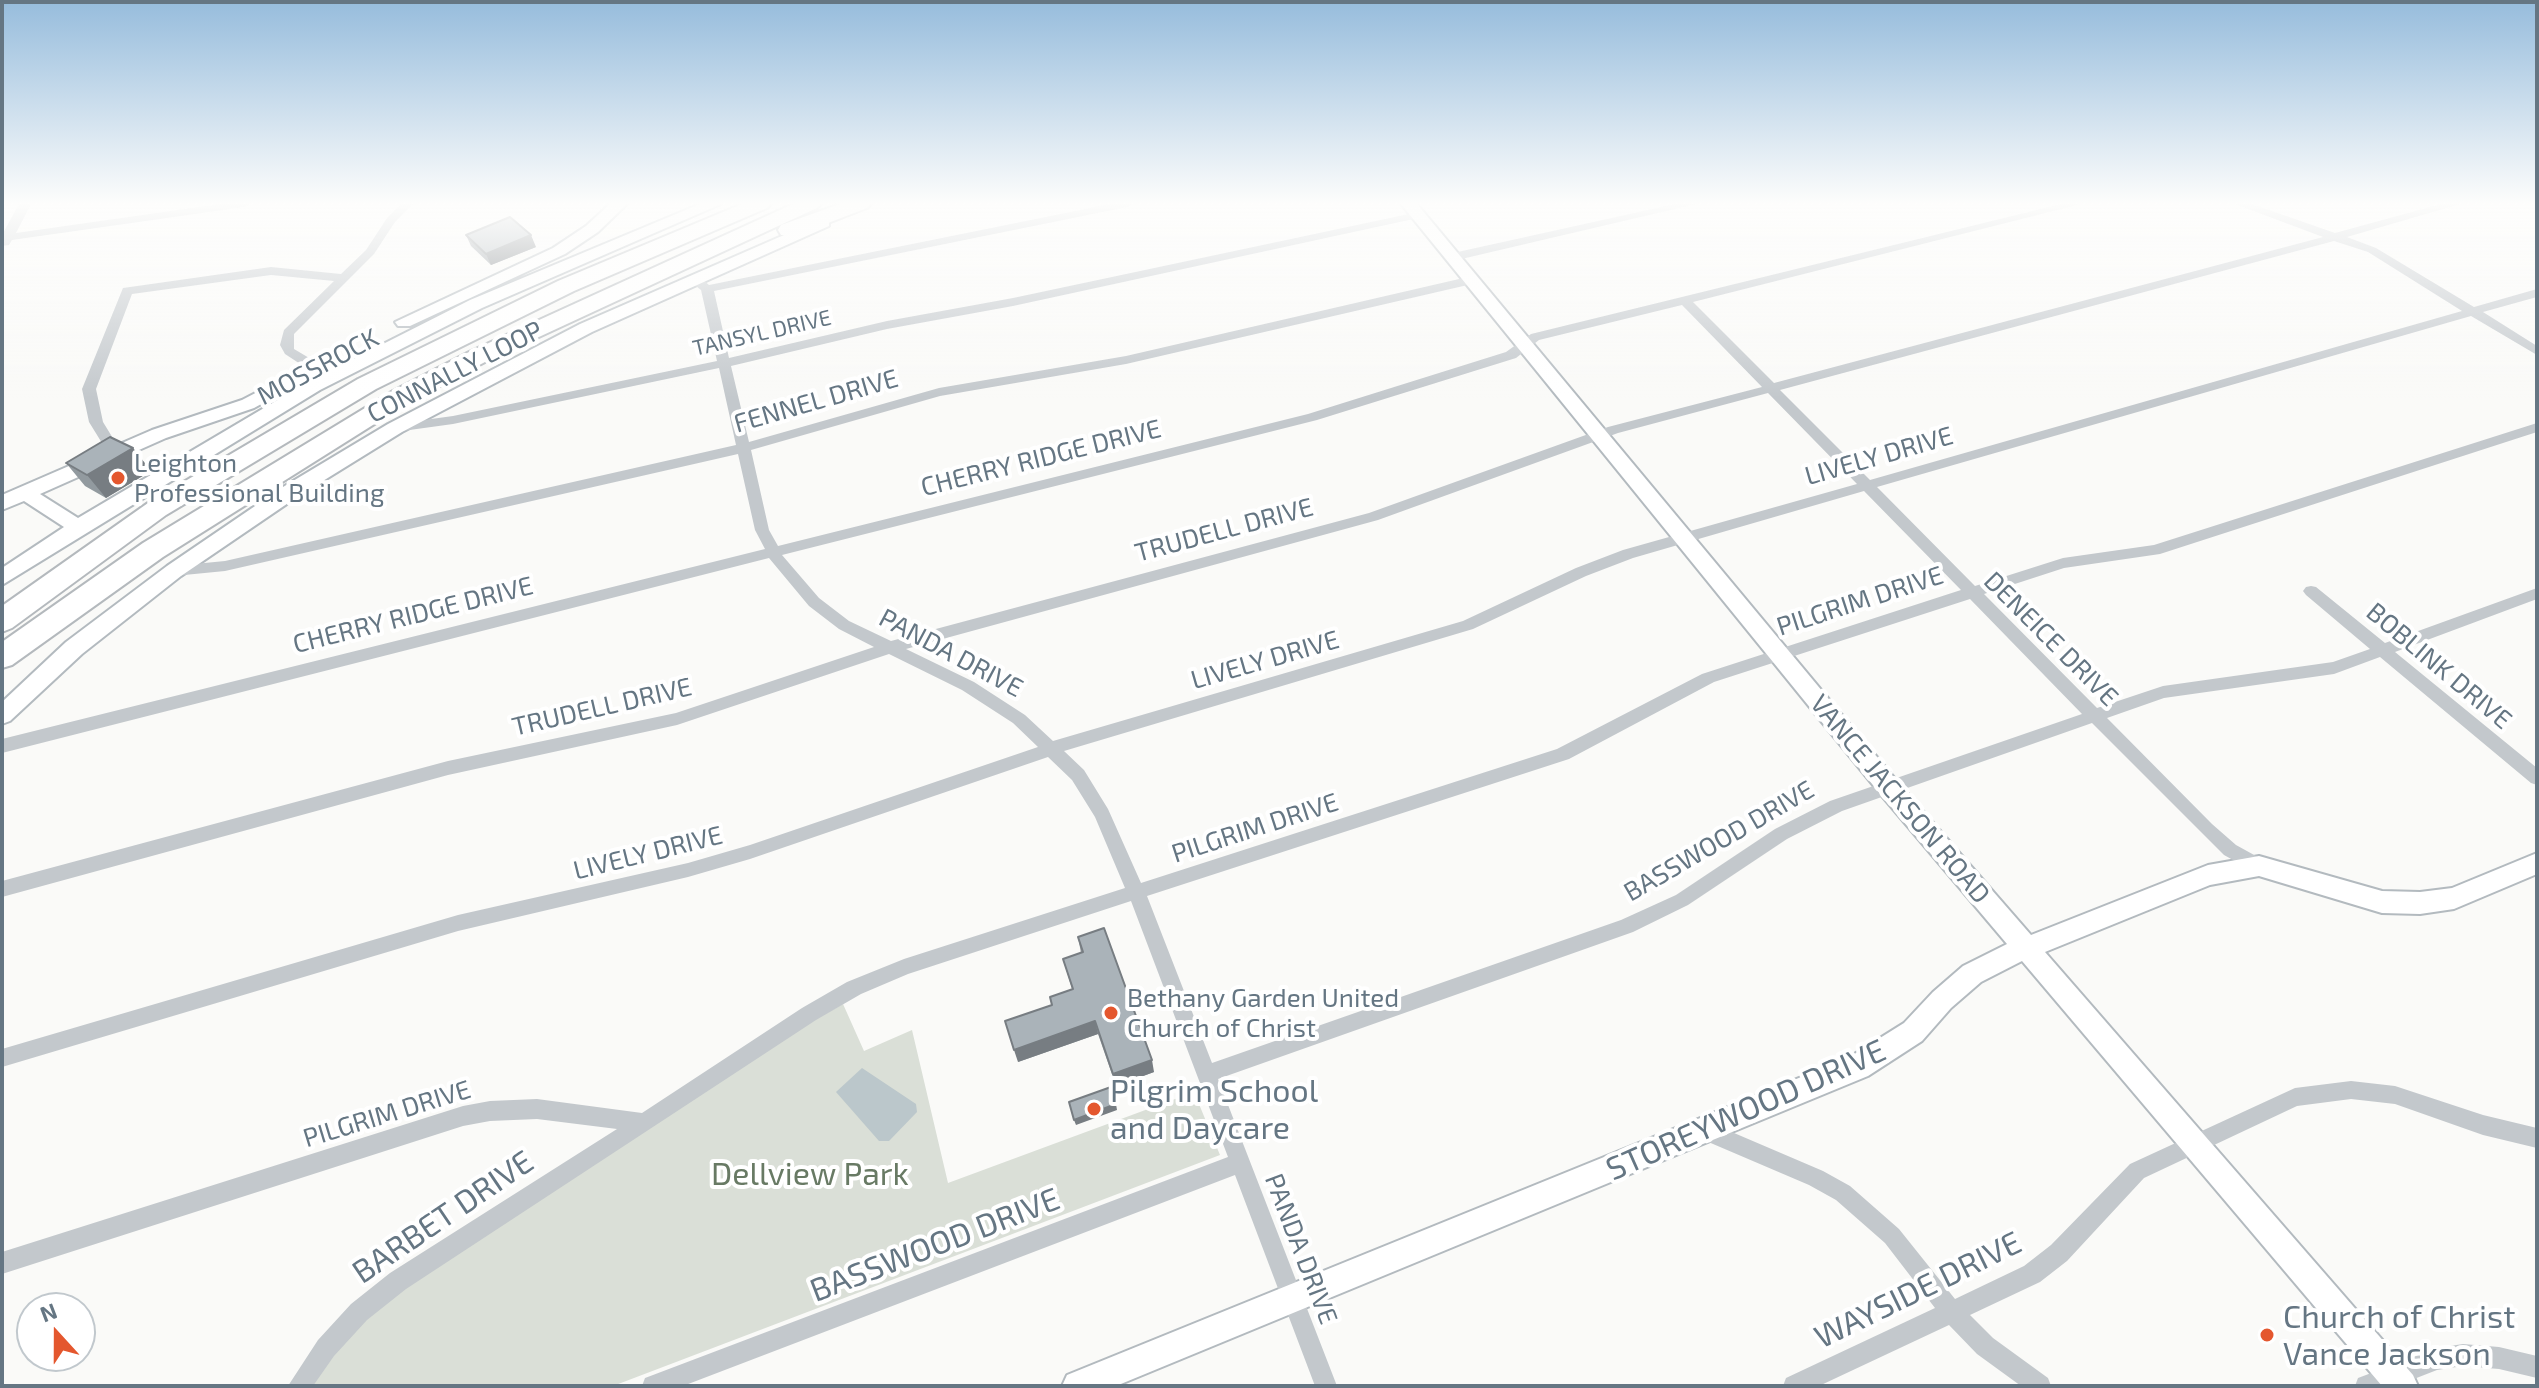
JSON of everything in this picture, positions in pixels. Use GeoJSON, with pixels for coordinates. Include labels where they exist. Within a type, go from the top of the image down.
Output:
{"type":"FeatureCollection","features":[{"type":"Feature","properties":{"kind":"highway","name":"CONNALLY LOOP"},"geometry":{"type":"LineString","coordinates":[[2,621],[157,509],[367,384],[599,269]]}},
{"type":"Feature","properties":{"kind":"highway","name":"CONNALLY LOOP"},"geometry":{"type":"LineString","coordinates":[[2,657],[239,495],[402,396],[668,269]]}},
{"type":"Feature","properties":{"kind":"highway"},"geometry":{"type":"LineString","coordinates":[[589,305],[686,269]]}},
{"type":"Feature","properties":{"kind":"highway"},"geometry":{"type":"LineString","coordinates":[[2,608],[56,580]]}},
{"type":"Feature","properties":{"kind":"highway"},"geometry":{"type":"LineString","coordinates":[[2,673],[75,605]]}},
{"type":"Feature","properties":{"kind":"main road","name":"MOSSROCK"},"geometry":{"type":"LineString","coordinates":[[2,503],[115,453],[248,404],[446,301],[519,269]]}},
{"type":"Feature","properties":{"kind":"main road"},"geometry":{"type":"LineString","coordinates":[[2,578],[78,527],[250,423],[355,365],[476,304],[558,269]]}},
{"type":"Feature","properties":{"kind":"main road"},"geometry":{"type":"LineString","coordinates":[[2,715],[74,648],[174,571],[267,507],[395,428],[529,356],[732,269]]}},
{"type":"Feature","properties":{"kind":"main road","name":"VANCE JACKSON ROAD"},"geometry":{"type":"LineString","coordinates":[[1463,269],[1889,788],[2397,1380]]}},
{"type":"Feature","properties":{"kind":"main road"},"geometry":{"type":"LineString","coordinates":[[25,493],[78,527]]}},
{"type":"Feature","properties":{"kind":"main road","name":"STOREYWOOD DRIVE"},"geometry":{"type":"LineString","coordinates":[[1078,1386],[1858,1067],[1913,1032],[1942,1000],[1972,974],[2027,948],[2208,875],[2259,866],[2369,899],[2420,903],[2454,898],[2537,863]]}},
{"type":"Feature","properties":{"kind":"street"},"geometry":{"type":"LineString","coordinates":[[316,368],[289,351],[286,345],[288,333],[354,269]]}},
{"type":"Feature","properties":{"kind":"street"},"geometry":{"type":"LineString","coordinates":[[701,284],[782,269]]}},
{"type":"Feature","properties":{"kind":"street","name":"TANSYL DRIVE"},"geometry":{"type":"LineString","coordinates":[[395,428],[453,420],[1157,269]]}},
{"type":"Feature","properties":{"kind":"street","name":"CHERRY RIDGE DRIVE"},"geometry":{"type":"LineString","coordinates":[[5,742],[1312,417],[1511,355],[1535,337],[1808,269]]}},
{"type":"Feature","properties":{"kind":"street","name":"TRUDELL DRIVE"},"geometry":{"type":"LineString","coordinates":[[2,889],[448,768],[677,719],[888,648],[1373,517],[1630,425],[2218,269]]}},
{"type":"Feature","properties":{"kind":"street"},"geometry":{"type":"LineString","coordinates":[[2404,269],[2537,351]]}},
{"type":"Feature","properties":{"kind":"street"},"geometry":{"type":"LineString","coordinates":[[115,453],[96,422],[89,389],[127,291],[271,271],[345,278]]}},
{"type":"Feature","properties":{"kind":"street","name":"FENNEL DRIVE"},"geometry":{"type":"LineString","coordinates":[[174,571],[225,566],[743,448],[939,392],[1126,360],[1472,280]]}},
{"type":"Feature","properties":{"kind":"street","name":"PANDA DRIVE"},"geometry":{"type":"LineString","coordinates":[[701,284],[724,363],[762,530],[772,552],[814,602],[844,625],[992,700],[1019,719],[1087,786],[1137,894],[1326,1386]]}},
{"type":"Feature","properties":{"kind":"street","name":"LIVELY DRIVE"},"geometry":{"type":"LineString","coordinates":[[2,1058],[458,923],[688,870],[750,852],[1051,749],[1468,625],[1581,572],[1683,538],[2537,293]]}},
{"type":"Feature","properties":{"kind":"street","name":"DENEICE DRIVE"},"geometry":{"type":"LineString","coordinates":[[1683,299],[2212,835],[2230,850],[2259,866]]}},
{"type":"Feature","properties":{"kind":"street","name":"PILGRIM DRIVE"},"geometry":{"type":"LineString","coordinates":[[2,1263],[463,1116],[490,1111],[537,1109],[644,1123],[763,1043],[854,988],[904,967],[1563,754],[1708,678],[2073,560],[2155,550],[2537,427]]}},
{"type":"Feature","properties":{"kind":"street","name":"BOBLINK DRIVE"},"geometry":{"type":"LineString","coordinates":[[2311,591],[2537,778]]}},
{"type":"Feature","properties":{"kind":"street","name":"BASSWOOD DRIVE"},"geometry":{"type":"LineString","coordinates":[[1207,1074],[1627,926],[1682,900],[1758,849],[1836,806],[2093,715],[2180,688],[2327,669],[2537,593]]}},
{"type":"Feature","properties":{"kind":"street","name":"WAYSIDE DRIVE"},"geometry":{"type":"LineString","coordinates":[[1794,1386],[2032,1274],[2059,1253],[2137,1171],[2295,1097],[2351,1090],[2395,1095],[2483,1125],[2537,1138]]}},
{"type":"Feature","properties":{"kind":"street","name":"BARBET DRIVE"},"geometry":{"type":"LineString","coordinates":[[299,1386],[326,1348],[359,1312],[398,1281],[644,1123]]}},
{"type":"Feature","properties":{"kind":"street"},"geometry":{"type":"LineString","coordinates":[[1706,1131],[1816,1178],[1843,1193],[1892,1236],[1953,1313],[1985,1346],[2040,1386]]}},
{"type":"Feature","properties":{"kind":"street","name":"BASSWOOD DRIVE"},"geometry":{"type":"LineString","coordinates":[[653,1386],[1240,1163]]}},
{"type":"Feature","properties":{"kind":"street"},"geometry":{"type":"LineString","coordinates":[[2366,1386],[2397,1380],[2437,1359],[2463,1355],[2499,1358],[2537,1367]]}},
{"type":"Feature","properties":{"kind":"green space","name":"Dellview Park"},"geometry":{"type":"Polygon","coordinates":[[[843,1004],[864,1051],[912,1030],[948,1183],[1194,1092],[1220,1155],[613,1386],[309,1386],[343,1339],[403,1289],[798,1029],[843,1004]]]}},
{"type":"Feature","properties":{"kind":"shaded area"},"geometry":{"type":"Polygon","coordinates":[[[862,1068],[916,1104],[917,1112],[889,1141],[879,1141],[836,1092],[862,1068]]]}},
{"type":"Feature","properties":{"kind":"building"},"geometry":{"type":"Polygon","coordinates":[[[110,437],[133,448],[87,475],[66,463],[110,437]]]}},
{"type":"Feature","properties":{"kind":"building","name":"Bethany Garden United Church of Christ"},"geometry":{"type":"Polygon","coordinates":[[[1104,928],[1152,1060],[1113,1074],[1095,1021],[1014,1050],[1005,1021],[1052,1005],[1050,997],[1073,989],[1063,959],[1083,952],[1078,937],[1104,928]]]}},
{"type":"Feature","properties":{"kind":"building","name":"Pilgrim School and Daycare"},"geometry":{"type":"Polygon","coordinates":[[[1111,1087],[1116,1104],[1074,1120],[1069,1102],[1111,1087]]]}},
{"type":"Feature","properties":{"kind":"place","name":"Leighton Professional Building"},"geometry":{"type":"Point","coordinates":[118,478]}},
{"type":"Feature","properties":{"kind":"place","name":"Bethany Garden United Church of Christ"},"geometry":{"type":"Point","coordinates":[1111,1013]}},
{"type":"Feature","properties":{"kind":"place","name":"Pilgrim School and Daycare"},"geometry":{"type":"Point","coordinates":[1094,1109]}},
{"type":"Feature","properties":{"kind":"place","name":"Church of Christ Vance Jackson"},"geometry":{"type":"Point","coordinates":[2267,1335]}}]}
